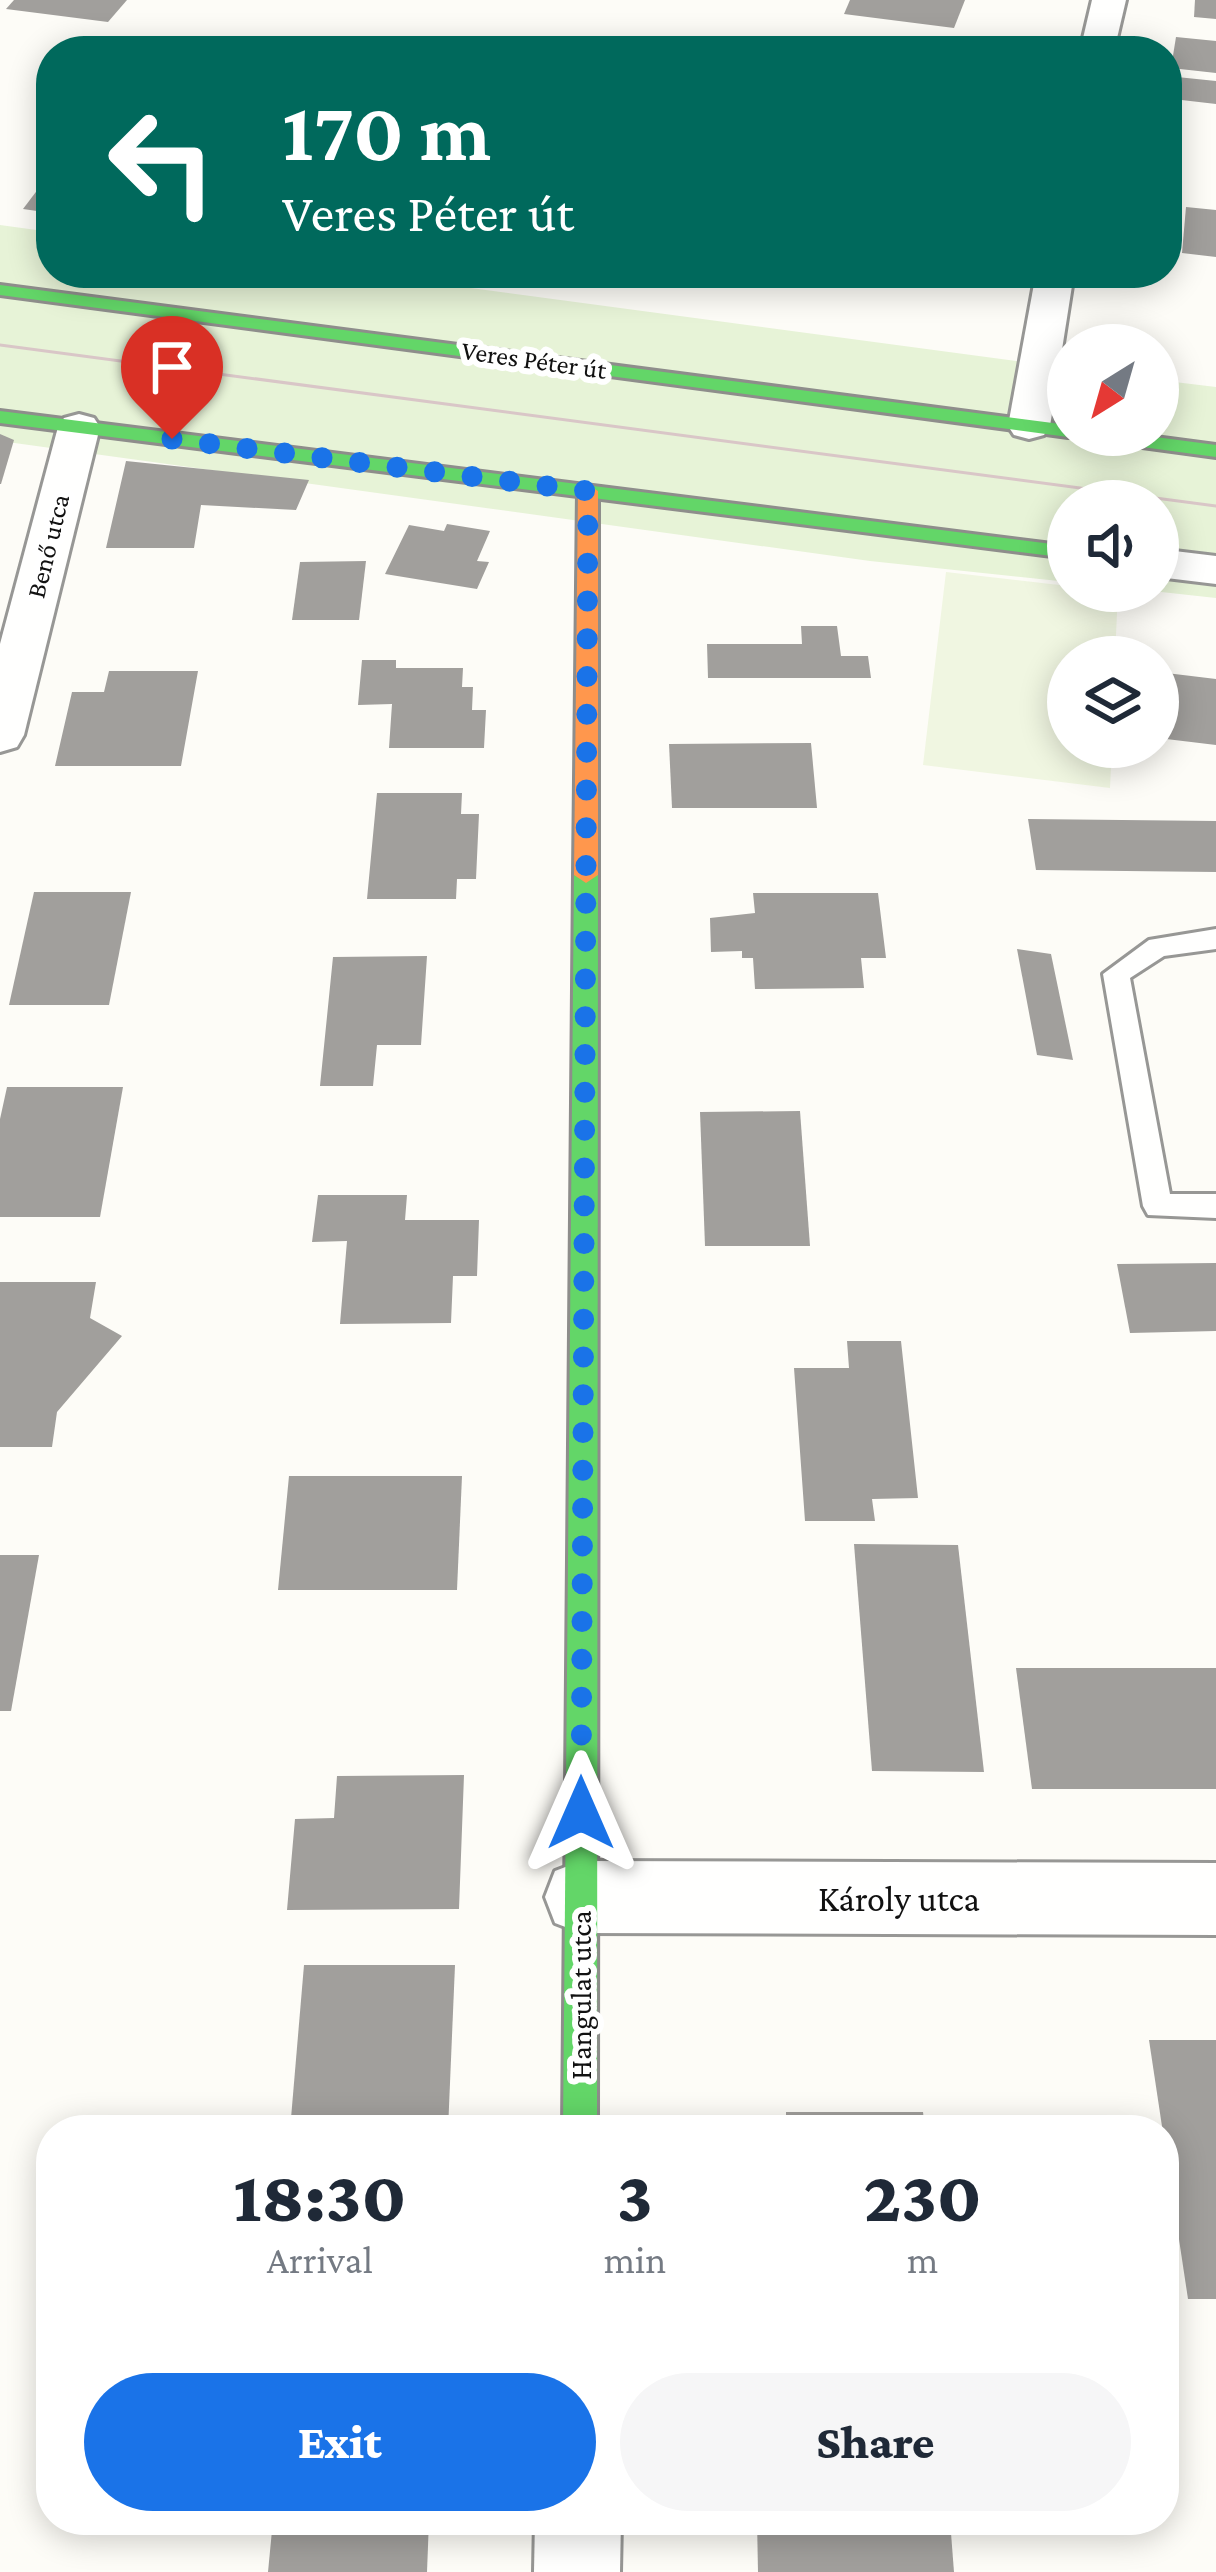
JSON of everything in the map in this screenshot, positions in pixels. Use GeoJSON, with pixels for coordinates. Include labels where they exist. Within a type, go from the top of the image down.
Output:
{"type":"FeatureCollection","features":[{"type":"Feature","properties":{"kind":"street"},"geometry":{"type":"LineString","coordinates":[[1100,36],[1108,0]]}},
{"type":"Feature","properties":{"kind":"street"},"geometry":{"type":"LineString","coordinates":[[1053,324],[1054,288]]}},
{"type":"Feature","properties":{"kind":"street","name":"Veres Péter út"},"geometry":{"type":"LineString","coordinates":[[0,290],[1047,428]]}},
{"type":"Feature","properties":{"kind":"street"},"geometry":{"type":"LineString","coordinates":[[0,417],[1047,549]]}},
{"type":"Feature","properties":{"kind":"street","name":"Benő utca"},"geometry":{"type":"LineString","coordinates":[[0,735],[79,427]]}},
{"type":"Feature","properties":{"kind":"street"},"geometry":{"type":"LineString","coordinates":[[1179,446],[1216,451]]}},
{"type":"Feature","properties":{"kind":"street","name":"Hangulat utca"},"geometry":{"type":"LineString","coordinates":[[580,2115],[588,491]]}},
{"type":"Feature","properties":{"kind":"street"},"geometry":{"type":"LineString","coordinates":[[1179,566],[1216,570]]}},
{"type":"Feature","properties":{"kind":"street","name":"Károly utca"},"geometry":{"type":"LineString","coordinates":[[581,1897],[1216,1899]]}},
{"type":"Feature","properties":{"kind":"street"},"geometry":{"type":"LineString","coordinates":[[578,2535],[578,2572]]}},
{"type":"Feature","properties":{"kind":"lane"},"geometry":{"type":"LineString","coordinates":[[1216,939],[1157,947],[1116,974],[1158,1206],[1216,1206]]}},
{"type":"Feature","properties":{"kind":"green space"},"geometry":{"type":"Polygon","coordinates":[[[0,225],[36,230],[36,288],[471,288],[1047,365],[1047,456],[1179,456],[1179,383],[1216,387],[1216,598],[1179,594],[1179,480],[1047,480],[1047,580],[870,561],[0,441],[0,225]]]}},
{"type":"Feature","properties":{"kind":"green space"},"geometry":{"type":"Polygon","coordinates":[[[946,572],[1047,584],[1047,612],[1117,612],[1116,636],[1047,636],[1047,768],[1111,768],[1110,788],[923,765],[946,572]]]}},
{"type":"Feature","properties":{"kind":"building"},"geometry":{"type":"Polygon","coordinates":[[[14,0],[127,0],[108,22],[6,9],[14,0]]]}},
{"type":"Feature","properties":{"kind":"building"},"geometry":{"type":"Polygon","coordinates":[[[850,0],[965,0],[954,28],[844,14],[850,0]]]}},
{"type":"Feature","properties":{"kind":"building"},"geometry":{"type":"Polygon","coordinates":[[[1195,0],[1216,0],[1216,19],[1194,17],[1195,0]]]}},
{"type":"Feature","properties":{"kind":"building"},"geometry":{"type":"Polygon","coordinates":[[[1182,38],[1216,41],[1216,73],[1182,69],[1182,38]]]}},
{"type":"Feature","properties":{"kind":"building"},"geometry":{"type":"Polygon","coordinates":[[[1182,78],[1216,81],[1216,104],[1182,100],[1182,78]]]}},
{"type":"Feature","properties":{"kind":"building"},"geometry":{"type":"Polygon","coordinates":[[[36,192],[36,211],[23,209],[36,192]]]}},
{"type":"Feature","properties":{"kind":"building"},"geometry":{"type":"Polygon","coordinates":[[[1186,207],[1216,210],[1216,257],[1182,253],[1186,207]]]}},
{"type":"Feature","properties":{"kind":"building"},"geometry":{"type":"Polygon","coordinates":[[[0,434],[14,440],[1,484],[0,484],[0,434]]]}},
{"type":"Feature","properties":{"kind":"building"},"geometry":{"type":"Polygon","coordinates":[[[126,461],[309,480],[296,510],[201,505],[194,548],[106,548],[126,461]]]}},
{"type":"Feature","properties":{"kind":"building"},"geometry":{"type":"Polygon","coordinates":[[[447,524],[490,531],[477,561],[489,562],[477,589],[385,574],[409,525],[444,531],[447,524]]]}},
{"type":"Feature","properties":{"kind":"building"},"geometry":{"type":"Polygon","coordinates":[[[366,561],[359,620],[292,620],[300,562],[366,561]]]}},
{"type":"Feature","properties":{"kind":"building"},"geometry":{"type":"Polygon","coordinates":[[[801,626],[837,626],[841,656],[868,656],[871,678],[708,678],[707,644],[802,644],[801,626]]]}},
{"type":"Feature","properties":{"kind":"building"},"geometry":{"type":"Polygon","coordinates":[[[362,660],[396,660],[396,668],[463,668],[462,687],[473,687],[472,710],[486,710],[484,748],[389,748],[392,704],[358,705],[362,660]]]}},
{"type":"Feature","properties":{"kind":"building"},"geometry":{"type":"Polygon","coordinates":[[[109,671],[198,671],[181,766],[55,766],[72,692],[104,692],[109,671]]]}},
{"type":"Feature","properties":{"kind":"building"},"geometry":{"type":"Polygon","coordinates":[[[1179,675],[1216,679],[1216,745],[1179,741],[1179,675]]]}},
{"type":"Feature","properties":{"kind":"building"},"geometry":{"type":"Polygon","coordinates":[[[811,743],[817,808],[672,808],[669,744],[811,743]]]}},
{"type":"Feature","properties":{"kind":"building"},"geometry":{"type":"Polygon","coordinates":[[[377,793],[462,793],[461,814],[479,814],[476,879],[457,879],[456,899],[367,899],[377,793]]]}},
{"type":"Feature","properties":{"kind":"building"},"geometry":{"type":"Polygon","coordinates":[[[1028,819],[1216,821],[1216,872],[1036,870],[1028,819]]]}},
{"type":"Feature","properties":{"kind":"building"},"geometry":{"type":"Polygon","coordinates":[[[34,892],[131,892],[109,1005],[9,1005],[34,892]]]}},
{"type":"Feature","properties":{"kind":"building"},"geometry":{"type":"Polygon","coordinates":[[[753,893],[878,893],[886,958],[861,958],[864,988],[755,989],[753,958],[742,958],[742,951],[711,952],[710,918],[755,913],[753,893]]]}},
{"type":"Feature","properties":{"kind":"building"},"geometry":{"type":"Polygon","coordinates":[[[1017,949],[1051,954],[1073,1060],[1037,1055],[1017,949]]]}},
{"type":"Feature","properties":{"kind":"building"},"geometry":{"type":"Polygon","coordinates":[[[427,956],[421,1045],[377,1045],[373,1086],[320,1086],[333,957],[427,956]]]}},
{"type":"Feature","properties":{"kind":"building"},"geometry":{"type":"Polygon","coordinates":[[[7,1087],[123,1087],[100,1217],[0,1217],[0,1119],[7,1087]]]}},
{"type":"Feature","properties":{"kind":"building"},"geometry":{"type":"Polygon","coordinates":[[[800,1111],[810,1246],[705,1246],[700,1112],[800,1111]]]}},
{"type":"Feature","properties":{"kind":"building"},"geometry":{"type":"Polygon","coordinates":[[[318,1195],[407,1195],[405,1220],[479,1220],[477,1276],[453,1276],[451,1323],[340,1324],[347,1241],[312,1242],[318,1195]]]}},
{"type":"Feature","properties":{"kind":"building"},"geometry":{"type":"Polygon","coordinates":[[[1216,1263],[1216,1331],[1130,1333],[1117,1264],[1216,1263]]]}},
{"type":"Feature","properties":{"kind":"building"},"geometry":{"type":"Polygon","coordinates":[[[0,1282],[96,1282],[90,1318],[122,1336],[57,1412],[52,1447],[0,1447],[0,1282]]]}},
{"type":"Feature","properties":{"kind":"building"},"geometry":{"type":"Polygon","coordinates":[[[847,1341],[901,1341],[918,1498],[872,1499],[875,1521],[805,1521],[794,1368],[849,1368],[847,1341]]]}},
{"type":"Feature","properties":{"kind":"building"},"geometry":{"type":"Polygon","coordinates":[[[289,1476],[462,1476],[457,1590],[278,1590],[289,1476]]]}},
{"type":"Feature","properties":{"kind":"building"},"geometry":{"type":"Polygon","coordinates":[[[854,1544],[958,1545],[984,1772],[872,1771],[854,1544]]]}},
{"type":"Feature","properties":{"kind":"building"},"geometry":{"type":"Polygon","coordinates":[[[0,1555],[39,1555],[11,1711],[0,1711],[0,1555]]]}},
{"type":"Feature","properties":{"kind":"building"},"geometry":{"type":"Polygon","coordinates":[[[1016,1668],[1216,1668],[1216,1789],[1032,1789],[1016,1668]]]}},
{"type":"Feature","properties":{"kind":"building"},"geometry":{"type":"Polygon","coordinates":[[[464,1775],[459,1909],[287,1910],[295,1819],[334,1818],[337,1776],[464,1775]]]}},
{"type":"Feature","properties":{"kind":"building"},"geometry":{"type":"Polygon","coordinates":[[[304,1965],[455,1965],[449,2115],[291,2115],[304,1965]]]}},
{"type":"Feature","properties":{"kind":"building"},"geometry":{"type":"Polygon","coordinates":[[[1149,2040],[1216,2040],[1216,2299],[1188,2299],[1179,2239],[1179,2115],[1160,2115],[1149,2040]]]}},
{"type":"Feature","properties":{"kind":"building"},"geometry":{"type":"Polygon","coordinates":[[[923,2112],[923,2115],[786,2115],[923,2112]]]}},
{"type":"Feature","properties":{"kind":"building"},"geometry":{"type":"Polygon","coordinates":[[[272,2535],[428,2535],[427,2572],[268,2572],[272,2535]]]}},
{"type":"Feature","properties":{"kind":"building"},"geometry":{"type":"Polygon","coordinates":[[[757,2535],[951,2535],[954,2572],[758,2572],[757,2535]]]}},
{"type":"Feature","properties":{"kind":"tram line"},"geometry":{"type":"LineString","coordinates":[[0,345],[1216,506]]}},
{"type":"Feature","properties":{"kind":"traffic: fast"},"geometry":{"type":"LineString","coordinates":[[0,290],[1047,428]]}},
{"type":"Feature","properties":{"kind":"traffic: fast"},"geometry":{"type":"LineString","coordinates":[[0,417],[1047,549]]}},
{"type":"Feature","properties":{"kind":"traffic: fast"},"geometry":{"type":"LineString","coordinates":[[1179,446],[1216,451]]}},
{"type":"Feature","properties":{"kind":"traffic: fast"},"geometry":{"type":"LineString","coordinates":[[580,2115],[586,875]]}},
{"type":"Feature","properties":{"kind":"traffic: slow"},"geometry":{"type":"LineString","coordinates":[[586,875],[588,491]]}},
{"type":"Feature","properties":{"kind":"route"},"geometry":{"type":"LineString","coordinates":[[172,439],[588,491],[581,1813]]}}]}
